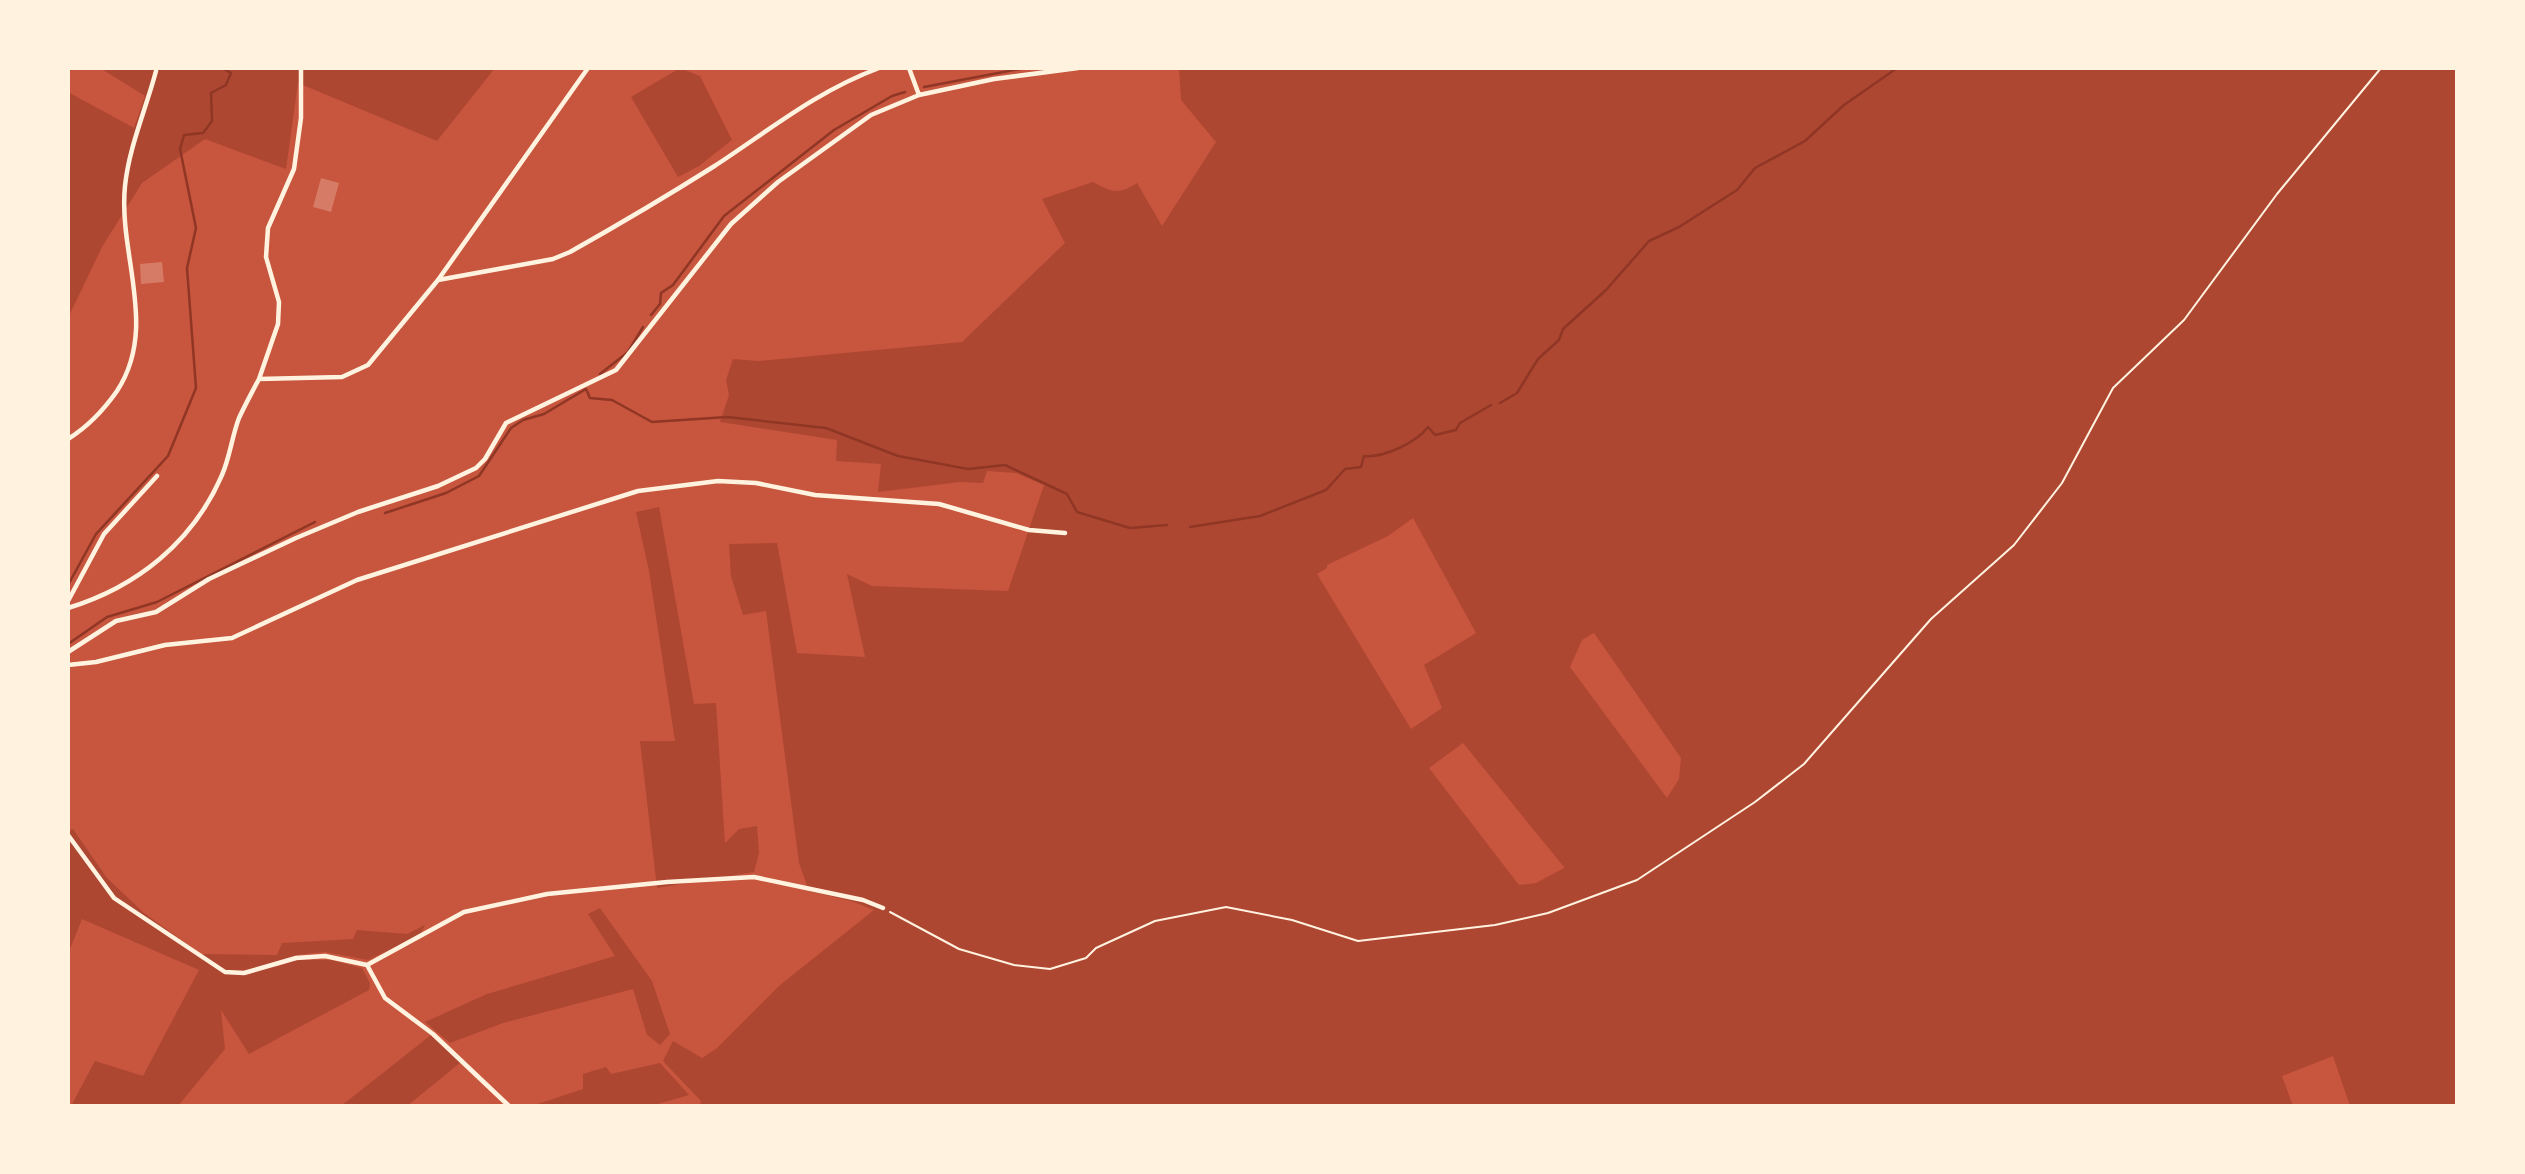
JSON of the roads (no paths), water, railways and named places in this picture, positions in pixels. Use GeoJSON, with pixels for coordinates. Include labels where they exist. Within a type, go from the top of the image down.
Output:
{"type":"FeatureCollection","features":[{"type":"Feature","properties":{"kind":"street"},"geometry":{"type":"LineString","coordinates":[[68,608],[137,578],[188,532],[209,503],[223,472],[239,419],[259,379],[278,324],[279,302],[266,257],[268,228],[295,169],[302,118],[302,68]]}},
{"type":"Feature","properties":{"kind":"street"},"geometry":{"type":"LineString","coordinates":[[259,379],[342,377],[368,365],[438,280],[588,68]]}},
{"type":"Feature","properties":{"kind":"street"},"geometry":{"type":"LineString","coordinates":[[438,280],[553,259],[570,252],[712,167],[808,100],[879,68]]}},
{"type":"Feature","properties":{"kind":"street"},"geometry":{"type":"LineString","coordinates":[[909,68],[919,94]]}},
{"type":"Feature","properties":{"kind":"street"},"geometry":{"type":"LineString","coordinates":[[68,652],[116,621],[156,612],[209,579],[296,538],[358,512],[438,486],[475,468],[485,459],[506,423],[616,370],[731,224],[751,204],[853,126],[890,105],[919,94],[993,79],[1078,68]]}},
{"type":"Feature","properties":{"kind":"street"},"geometry":{"type":"LineString","coordinates":[[68,439],[86,428],[105,409],[128,375],[136,349],[136,304],[125,214],[125,187],[156,71]]}},
{"type":"Feature","properties":{"kind":"street"},"geometry":{"type":"LineString","coordinates":[[68,601],[104,534],[157,475]]}},
{"type":"Feature","properties":{"kind":"street"},"geometry":{"type":"LineString","coordinates":[[68,665],[96,663],[166,645],[232,638],[357,580],[638,491],[680,484],[718,481],[756,483],[816,495],[939,504],[1029,530],[1065,533]]}},
{"type":"Feature","properties":{"kind":"street"},"geometry":{"type":"LineString","coordinates":[[68,835],[114,898],[225,972],[244,973],[296,958],[325,956],[367,965],[464,912],[547,894],[754,877],[863,900],[883,908]]}},
{"type":"Feature","properties":{"kind":"street"},"geometry":{"type":"LineString","coordinates":[[367,965],[385,998],[433,1034],[509,1106]]}},
{"type":"Feature","properties":{"kind":"waterway"},"geometry":{"type":"LineString","coordinates":[[68,585],[96,534],[168,456],[196,388],[187,268],[196,228],[180,149],[184,135],[203,133],[212,121],[211,93],[226,85],[231,73],[222,68]]}},
{"type":"Feature","properties":{"kind":"waterway"},"geometry":{"type":"LineString","coordinates":[[924,87],[1025,68]]}},
{"type":"Feature","properties":{"kind":"waterway"},"geometry":{"type":"LineString","coordinates":[[1500,403],[1517,393],[1538,359],[1559,340],[1563,329],[1606,290],[1649,241],[1679,227],[1737,190],[1755,168],[1805,141],[1844,105],[1897,68]]}},
{"type":"Feature","properties":{"kind":"waterway"},"geometry":{"type":"LineString","coordinates":[[651,315],[660,304],[661,293],[673,285],[724,216],[834,130],[892,96],[905,92]]}},
{"type":"Feature","properties":{"kind":"waterway"},"geometry":{"type":"LineString","coordinates":[[600,374],[628,352],[643,327]]}},
{"type":"Feature","properties":{"kind":"waterway"},"geometry":{"type":"LineString","coordinates":[[385,513],[446,493],[479,476],[511,428],[523,420],[544,414],[586,389],[590,398],[612,400],[652,422],[727,417],[826,428],[898,456],[968,469],[1005,465],[1067,494],[1077,512],[1130,528],[1167,525]]}},
{"type":"Feature","properties":{"kind":"waterway"},"geometry":{"type":"LineString","coordinates":[[1190,527],[1260,516],[1326,490],[1345,469],[1361,467],[1364,456],[1380,455],[1399,448],[1416,439],[1428,427],[1435,435],[1456,430],[1460,423],[1491,405]]}},
{"type":"Feature","properties":{"kind":"waterway"},"geometry":{"type":"LineString","coordinates":[[68,644],[107,617],[157,602],[315,522]]}}]}
